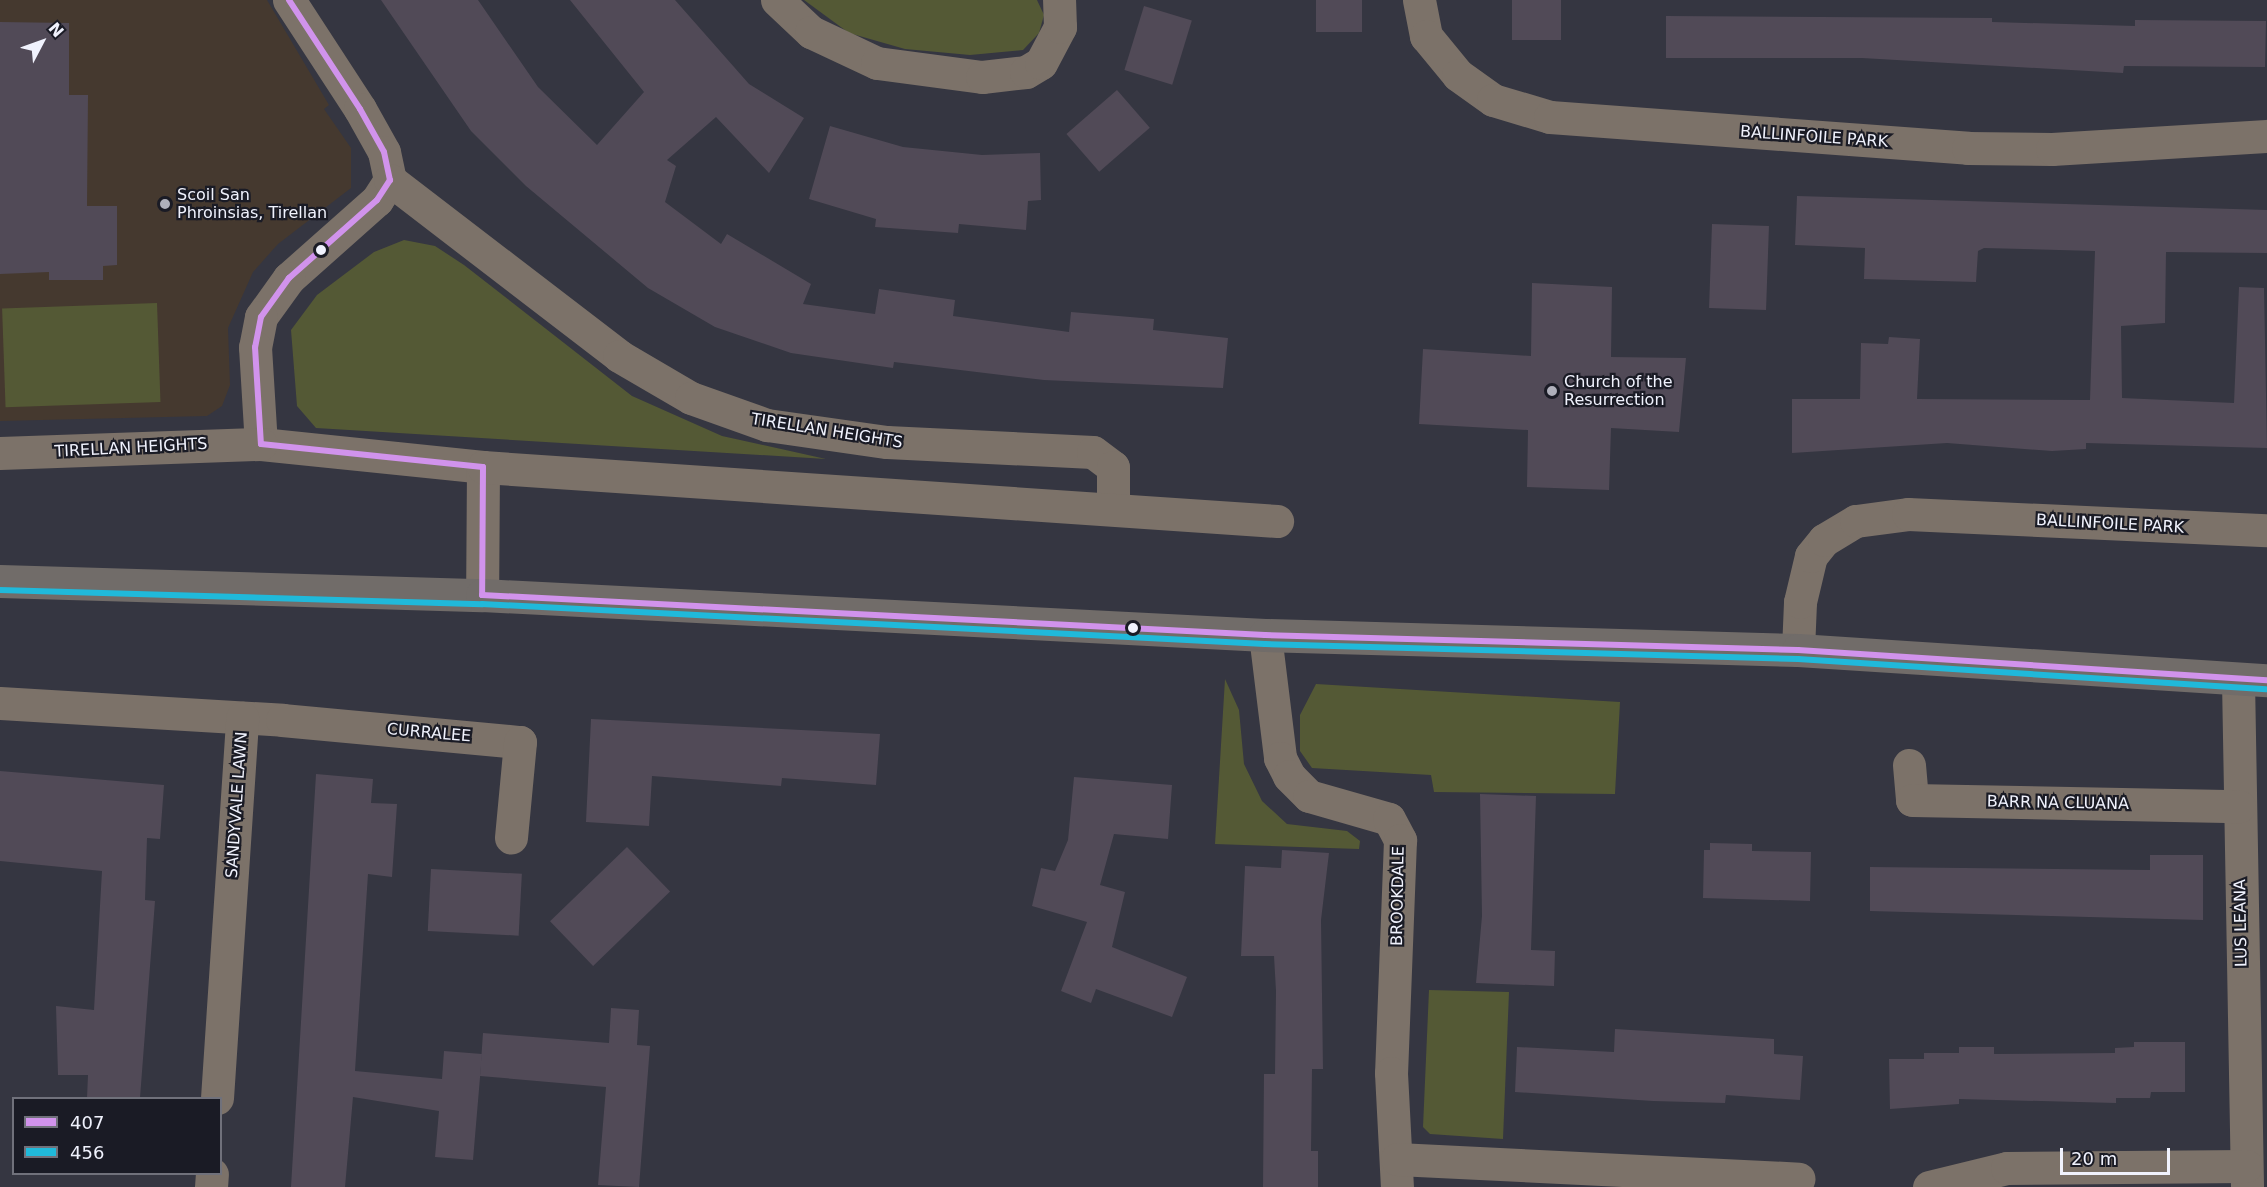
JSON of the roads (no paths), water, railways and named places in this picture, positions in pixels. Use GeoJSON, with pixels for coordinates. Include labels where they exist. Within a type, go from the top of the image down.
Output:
{"type":"FeatureCollection","features":[{"type":"Feature","properties":{"kind":"main road"},"geometry":{"type":"LineString","coordinates":[[0,581],[482,595],[1265,635],[1798,650],[2252,680]]}},
{"type":"Feature","properties":{"kind":"street"},"geometry":{"type":"LineString","coordinates":[[261,444],[255,347],[261,317],[289,278],[377,200],[390,180],[384,152],[365,117],[290,0]]}},
{"type":"Feature","properties":{"kind":"street"},"geometry":{"type":"LineString","coordinates":[[777,0],[830,44],[877,63],[982,77],[1026,72],[1041,63],[1060,27],[1059,0]]}},
{"type":"Feature","properties":{"kind":"street","name":"BALLINFOILE PARK"},"geometry":{"type":"LineString","coordinates":[[1419,0],[1426,36],[1458,75],[1492,100],[1550,117],[1968,148],[2064,149],[2267,136]]}},
{"type":"Feature","properties":{"kind":"street","name":"TIRELLAN HEIGHTS"},"geometry":{"type":"LineString","coordinates":[[390,180],[619,356],[691,398],[767,424],[887,442],[1093,452],[1113,467],[1113,508]]}},
{"type":"Feature","properties":{"kind":"street","name":"TIRELLAN HEIGHTS"},"geometry":{"type":"LineString","coordinates":[[0,453],[261,444],[483,467],[1277,520]]}},
{"type":"Feature","properties":{"kind":"street"},"geometry":{"type":"LineString","coordinates":[[482,595],[483,467]]}},
{"type":"Feature","properties":{"kind":"street","name":"BALLINFOILE PARK"},"geometry":{"type":"LineString","coordinates":[[1798,650],[1800,602],[1811,556],[1824,540],[1856,521],[1908,514],[2267,530]]}},
{"type":"Feature","properties":{"kind":"street","name":"BROOKDALE"},"geometry":{"type":"LineString","coordinates":[[1265,635],[1280,758],[1289,776],[1309,796],[1389,819],[1400,840],[1391,1073],[1397,1173],[1799,1179]]}},
{"type":"Feature","properties":{"kind":"street","name":"LUS LEANA"},"geometry":{"type":"LineString","coordinates":[[1929,1187],[2007,1168],[2247,1177],[2240,806],[2252,680]]}},
{"type":"Feature","properties":{"kind":"street","name":"SANDYVALE LAWN"},"geometry":{"type":"LineString","coordinates":[[0,703],[242,718],[217,1097]]}},
{"type":"Feature","properties":{"kind":"street","name":"CURRALEE"},"geometry":{"type":"LineString","coordinates":[[242,718],[520,742],[511,838]]}},
{"type":"Feature","properties":{"kind":"street","name":"BARR NA CLUANA"},"geometry":{"type":"LineString","coordinates":[[1909,765],[1912,800],[2240,806]]}},
{"type":"Feature","properties":{"kind":"place","name":"Scoil San Phroinsias, Tirellan"},"geometry":{"type":"Point","coordinates":[165,204]}},
{"type":"Feature","properties":{"kind":"place","name":"Church of the Resurrection"},"geometry":{"type":"Point","coordinates":[1552,391]}}]}
